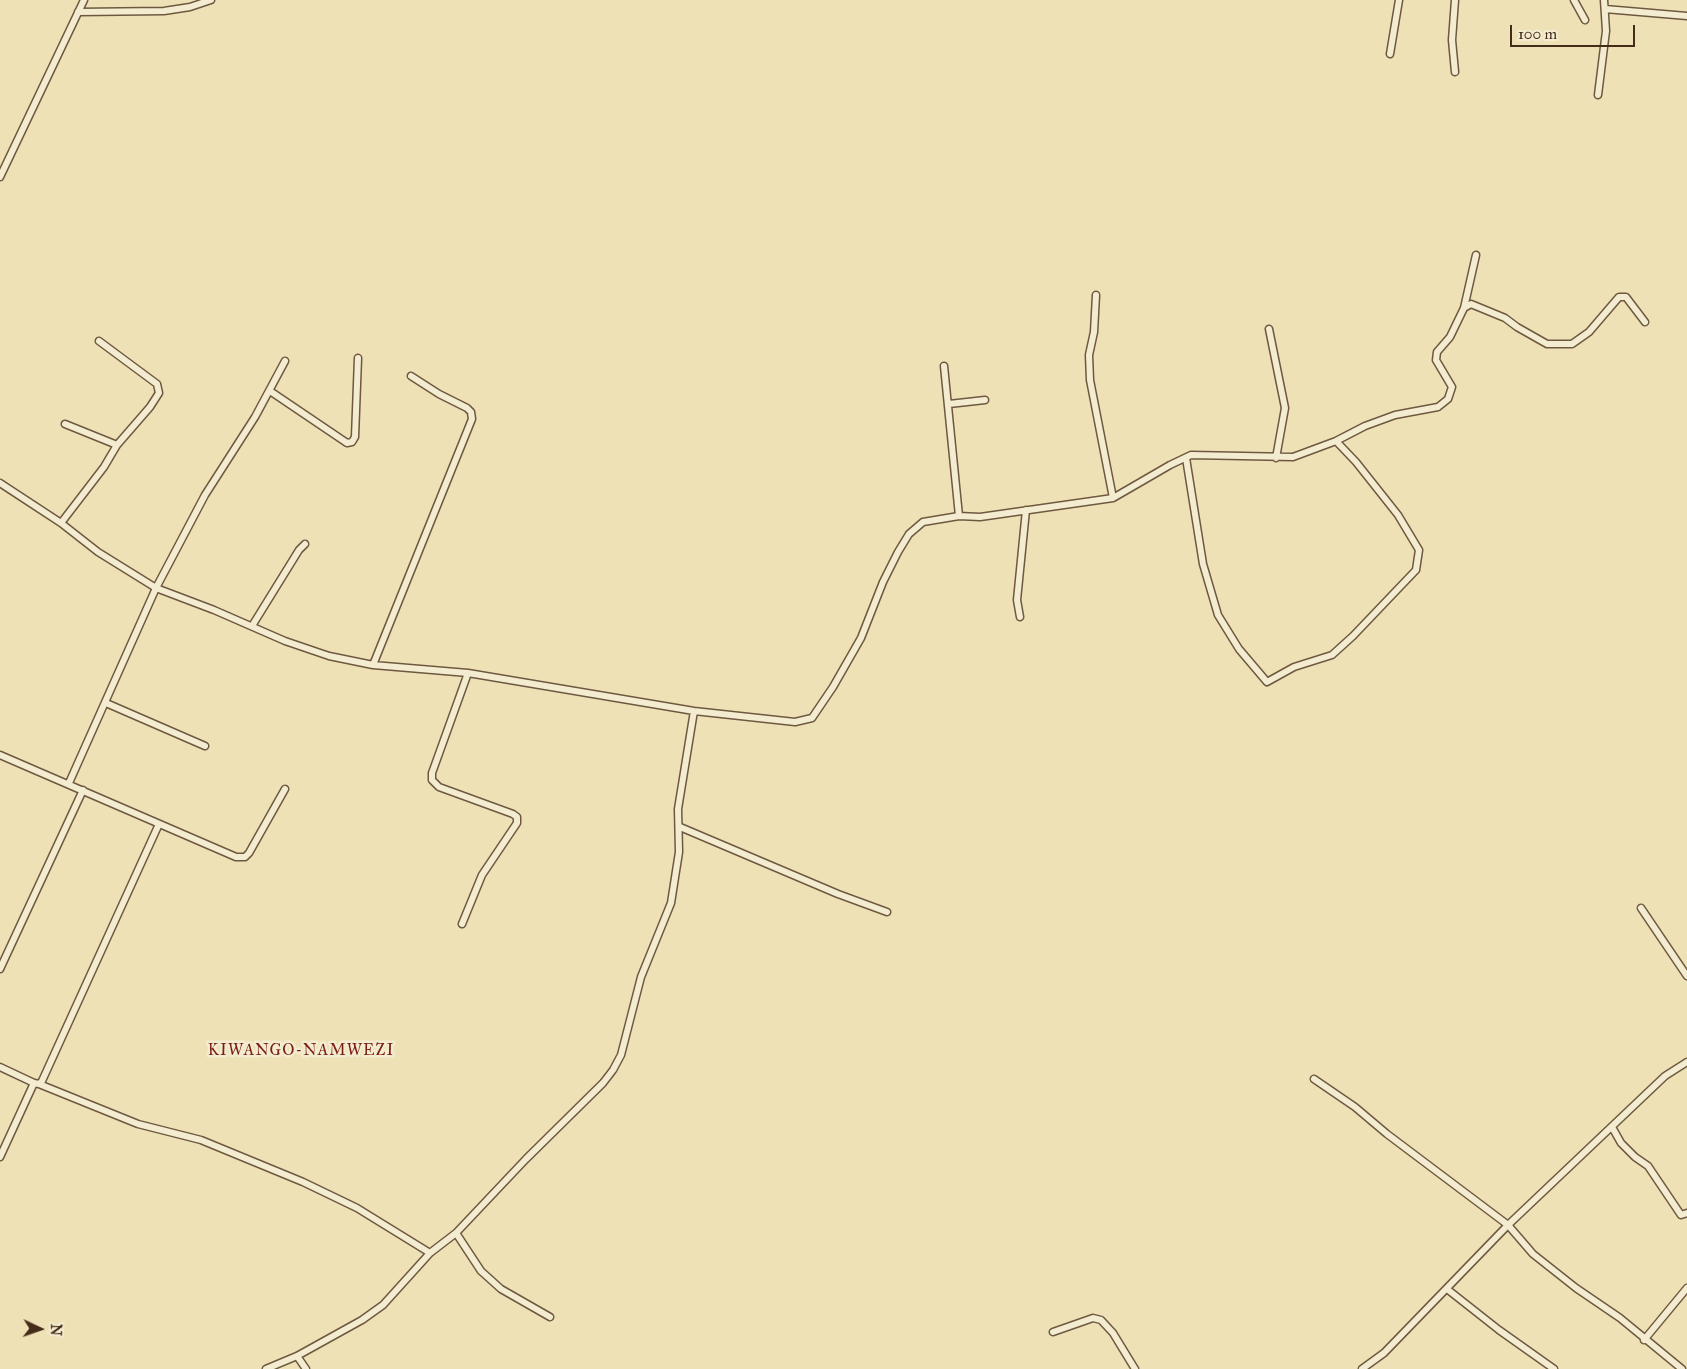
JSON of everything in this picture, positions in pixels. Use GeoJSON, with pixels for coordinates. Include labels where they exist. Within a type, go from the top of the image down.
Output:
{"type":"FeatureCollection","features":[{"type":"Feature","properties":{"kind":"street"},"geometry":{"type":"LineString","coordinates":[[0,177],[84,0]]}},
{"type":"Feature","properties":{"kind":"street"},"geometry":{"type":"LineString","coordinates":[[78,12],[164,11],[190,7],[211,0]]}},
{"type":"Feature","properties":{"kind":"street"},"geometry":{"type":"LineString","coordinates":[[1390,54],[1399,0]]}},
{"type":"Feature","properties":{"kind":"street"},"geometry":{"type":"LineString","coordinates":[[1455,0],[1452,40],[1455,72]]}},
{"type":"Feature","properties":{"kind":"street"},"geometry":{"type":"LineString","coordinates":[[1574,0],[1585,20]]}},
{"type":"Feature","properties":{"kind":"street"},"geometry":{"type":"LineString","coordinates":[[1598,95],[1606,31],[1604,0]]}},
{"type":"Feature","properties":{"kind":"street"},"geometry":{"type":"LineString","coordinates":[[1605,10],[1687,16]]}},
{"type":"Feature","properties":{"kind":"street"},"geometry":{"type":"LineString","coordinates":[[0,483],[61,523],[98,552],[156,588],[310,650],[373,665],[468,673],[694,710],[795,722],[812,718],[834,687],[861,638],[882,582],[898,552],[910,534],[923,522],[1113,498],[1191,455],[1293,457],[1336,441],[1365,426],[1395,415],[1438,407],[1445,402],[1452,387],[1436,356],[1455,330],[1464,308],[1476,255]]}},
{"type":"Feature","properties":{"kind":"street"},"geometry":{"type":"LineString","coordinates":[[1096,295],[1094,332],[1089,355],[1090,380],[1113,498]]}},
{"type":"Feature","properties":{"kind":"street"},"geometry":{"type":"LineString","coordinates":[[1464,308],[1470,304],[1476,305],[1505,318],[1547,344],[1572,344],[1589,332],[1619,297],[1626,297],[1645,322]]}},
{"type":"Feature","properties":{"kind":"street"},"geometry":{"type":"LineString","coordinates":[[1269,330],[1285,408],[1276,458]]}},
{"type":"Feature","properties":{"kind":"street"},"geometry":{"type":"LineString","coordinates":[[61,523],[104,467],[117,445],[150,407],[160,390],[157,384],[99,341]]}},
{"type":"Feature","properties":{"kind":"street"},"geometry":{"type":"LineString","coordinates":[[270,391],[347,442],[352,442],[355,437],[358,358]]}},
{"type":"Feature","properties":{"kind":"street"},"geometry":{"type":"LineString","coordinates":[[69,783],[156,588],[205,495],[270,391],[285,361]]}},
{"type":"Feature","properties":{"kind":"street"},"geometry":{"type":"LineString","coordinates":[[944,366],[959,516]]}},
{"type":"Feature","properties":{"kind":"street"},"geometry":{"type":"LineString","coordinates":[[373,665],[472,419],[471,412],[467,408],[439,394],[411,376]]}},
{"type":"Feature","properties":{"kind":"street"},"geometry":{"type":"LineString","coordinates":[[948,404],[985,400]]}},
{"type":"Feature","properties":{"kind":"street"},"geometry":{"type":"LineString","coordinates":[[65,424],[117,445]]}},
{"type":"Feature","properties":{"kind":"street"},"geometry":{"type":"LineString","coordinates":[[1186,458],[1204,564],[1218,615],[1239,649],[1267,682],[1294,667],[1332,654],[1353,636],[1416,570],[1419,550],[1402,522],[1356,462],[1336,441]]}},
{"type":"Feature","properties":{"kind":"street"},"geometry":{"type":"LineString","coordinates":[[1020,617],[1018,600],[1026,510]]}},
{"type":"Feature","properties":{"kind":"street"},"geometry":{"type":"LineString","coordinates":[[252,626],[299,550],[305,544]]}},
{"type":"Feature","properties":{"kind":"street"},"geometry":{"type":"LineString","coordinates":[[462,924],[482,875],[517,823],[517,817],[513,814],[439,787],[432,780],[432,774],[468,673]]}},
{"type":"Feature","properties":{"kind":"street"},"geometry":{"type":"LineString","coordinates":[[106,703],[205,746]]}},
{"type":"Feature","properties":{"kind":"street"},"geometry":{"type":"LineString","coordinates":[[266,1369],[297,1356],[362,1320],[383,1305],[430,1253],[456,1233],[526,1159],[603,1083],[621,1055],[641,978],[671,903],[677,874],[680,827],[678,809],[694,710]]}},
{"type":"Feature","properties":{"kind":"street"},"geometry":{"type":"LineString","coordinates":[[0,755],[241,858],[249,853],[285,789]]}},
{"type":"Feature","properties":{"kind":"street"},"geometry":{"type":"LineString","coordinates":[[0,968],[83,790]]}},
{"type":"Feature","properties":{"kind":"street"},"geometry":{"type":"LineString","coordinates":[[0,1157],[82,996],[159,824]]}},
{"type":"Feature","properties":{"kind":"street"},"geometry":{"type":"LineString","coordinates":[[680,827],[838,894],[887,912]]}},
{"type":"Feature","properties":{"kind":"street"},"geometry":{"type":"LineString","coordinates":[[1640,908],[1687,976]]}},
{"type":"Feature","properties":{"kind":"street"},"geometry":{"type":"LineString","coordinates":[[1362,1369],[1384,1353],[1508,1225],[1665,1076],[1687,1062]]}},
{"type":"Feature","properties":{"kind":"street"},"geometry":{"type":"LineString","coordinates":[[0,1067],[37,1084],[138,1124],[201,1140],[303,1182],[357,1208],[430,1253]]}},
{"type":"Feature","properties":{"kind":"street"},"geometry":{"type":"LineString","coordinates":[[1314,1079],[1355,1107],[1386,1134],[1508,1225],[1533,1254],[1576,1288],[1620,1318],[1644,1340],[1682,1369]]}},
{"type":"Feature","properties":{"kind":"street"},"geometry":{"type":"LineString","coordinates":[[1612,1127],[1621,1143],[1635,1157],[1648,1166],[1681,1216],[1687,1213]]}},
{"type":"Feature","properties":{"kind":"street"},"geometry":{"type":"LineString","coordinates":[[456,1233],[481,1271],[501,1289],[550,1317]]}},
{"type":"Feature","properties":{"kind":"street"},"geometry":{"type":"LineString","coordinates":[[1644,1340],[1687,1288]]}},
{"type":"Feature","properties":{"kind":"street"},"geometry":{"type":"LineString","coordinates":[[1447,1289],[1499,1330],[1554,1369]]}},
{"type":"Feature","properties":{"kind":"street"},"geometry":{"type":"LineString","coordinates":[[1053,1332],[1076,1323],[1097,1318],[1113,1333],[1135,1369]]}},
{"type":"Feature","properties":{"kind":"street"},"geometry":{"type":"LineString","coordinates":[[297,1356],[306,1369]]}},
{"type":"Feature","properties":{"kind":"district","name":"KIWANGO-NAMWEZI"},"geometry":{"type":"Point","coordinates":[301,1051]}}]}
